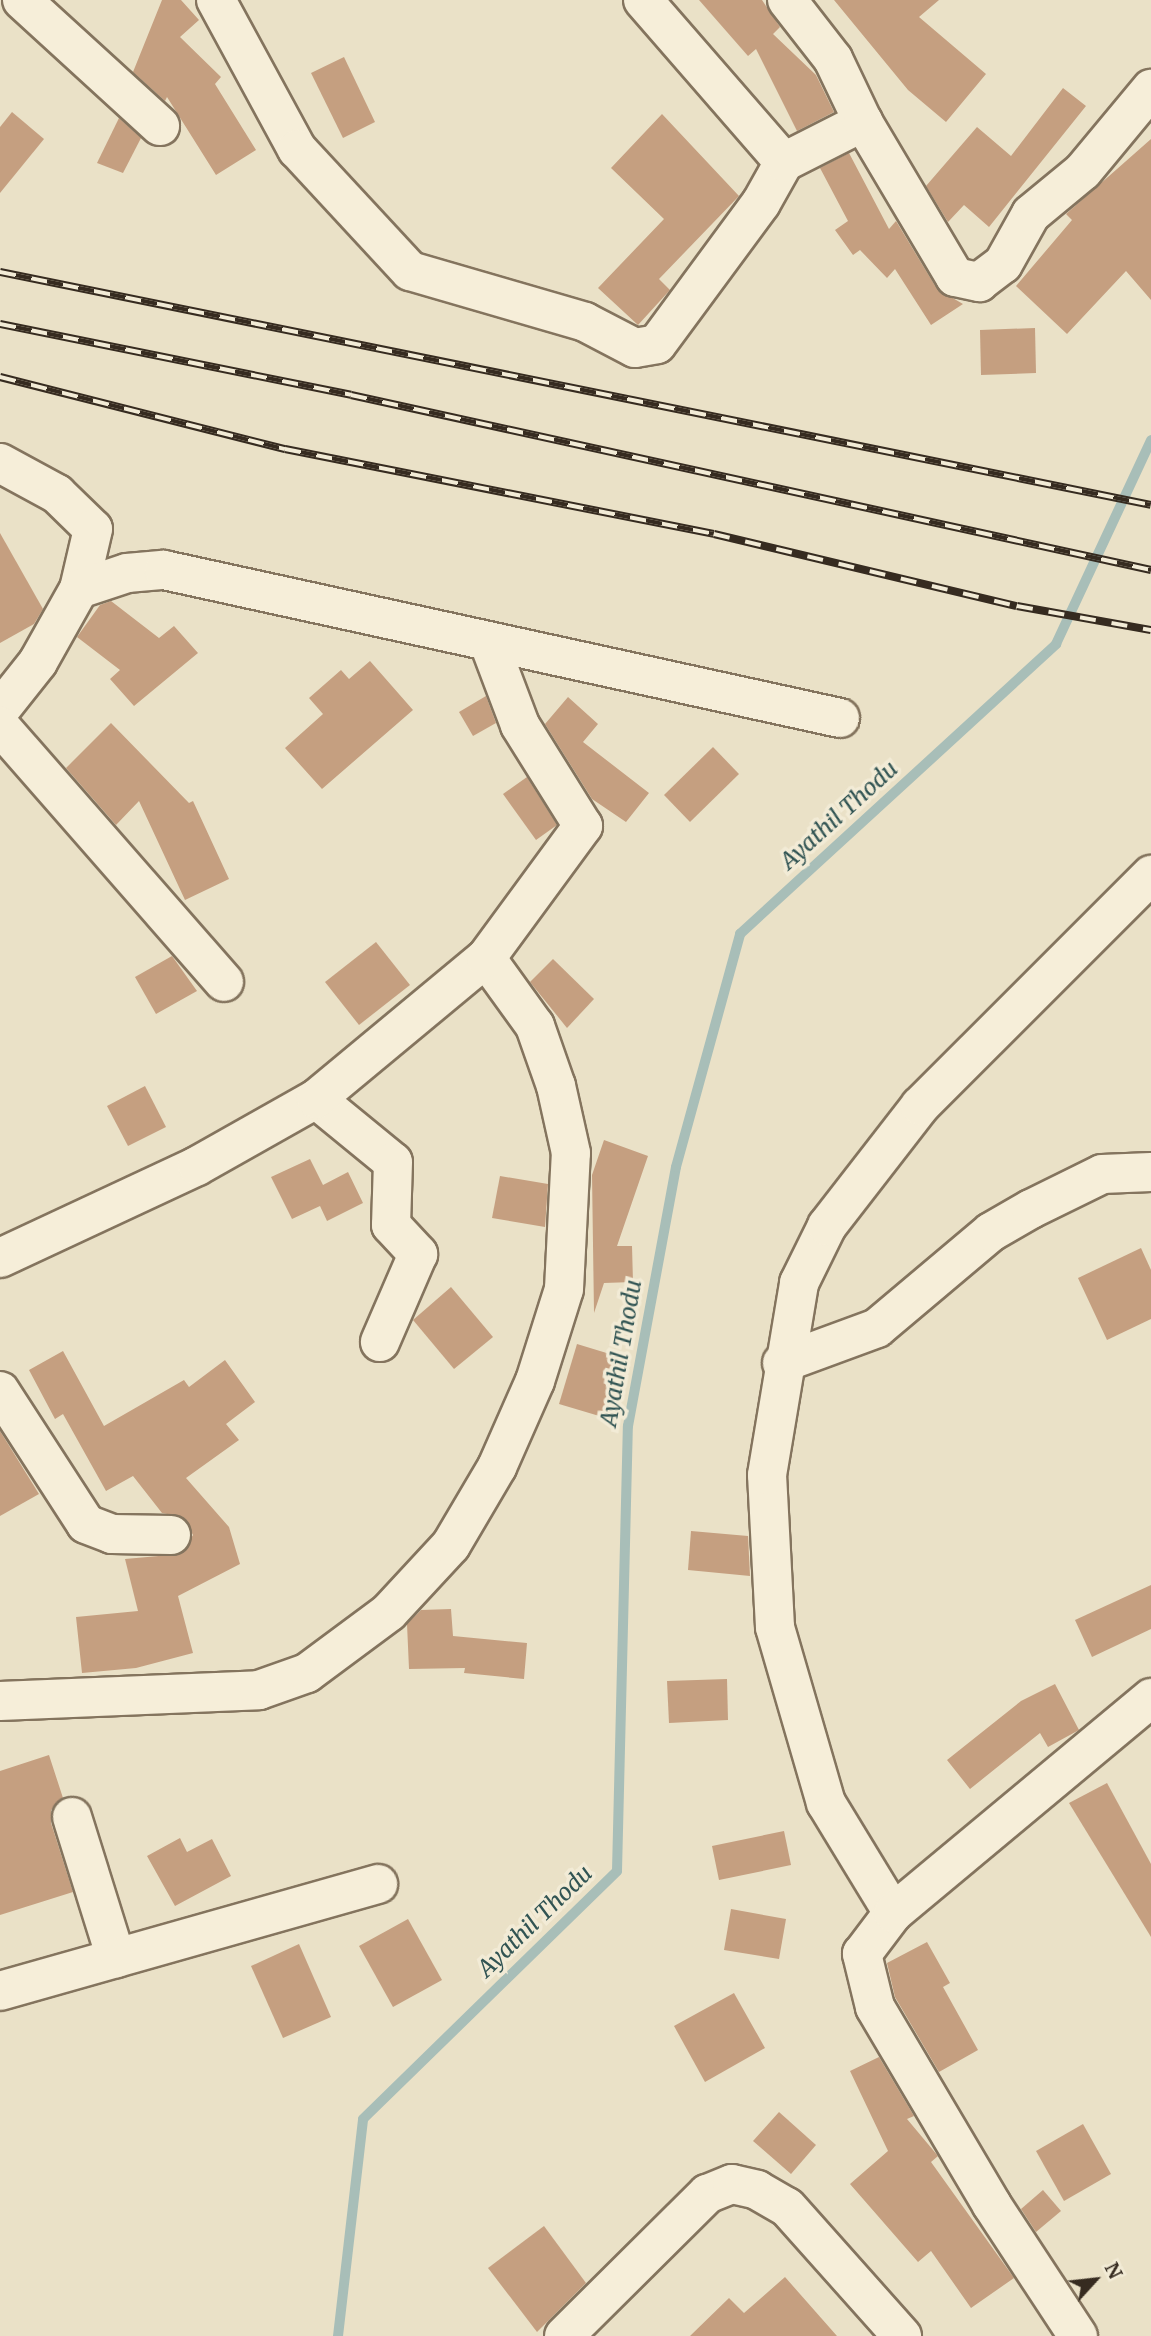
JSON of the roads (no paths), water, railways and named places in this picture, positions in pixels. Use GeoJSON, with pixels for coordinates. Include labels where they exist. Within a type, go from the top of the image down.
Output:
{"type":"FeatureCollection","features":[{"type":"Feature","properties":{"kind":"street"},"geometry":{"type":"LineString","coordinates":[[22,0],[160,126]]}},
{"type":"Feature","properties":{"kind":"street"},"geometry":{"type":"LineString","coordinates":[[216,0],[297,149],[410,271],[585,322],[635,348],[657,344],[761,203],[784,162],[863,122]]}},
{"type":"Feature","properties":{"kind":"street"},"geometry":{"type":"LineString","coordinates":[[643,0],[784,162]]}},
{"type":"Feature","properties":{"kind":"street"},"geometry":{"type":"LineString","coordinates":[[788,0],[833,59],[863,122],[955,277],[979,282],[1008,256],[1031,214],[1083,171],[1151,89]]}},
{"type":"Feature","properties":{"kind":"street"},"geometry":{"type":"LineString","coordinates":[[0,463],[57,494],[93,529],[79,589],[38,662],[0,710]]}},
{"type":"Feature","properties":{"kind":"street"},"geometry":{"type":"LineString","coordinates":[[79,589],[127,573],[164,570],[840,718]]}},
{"type":"Feature","properties":{"kind":"street"},"geometry":{"type":"LineString","coordinates":[[0,1258],[197,1166],[316,1098],[486,958],[583,826],[520,725],[489,643]]}},
{"type":"Feature","properties":{"kind":"street"},"geometry":{"type":"LineString","coordinates":[[0,726],[225,982]]}},
{"type":"Feature","properties":{"kind":"street"},"geometry":{"type":"LineString","coordinates":[[893,1913],[826,1804],[775,1628],[766,1475],[782,1363],[799,1283],[827,1226],[920,1106],[1151,875]]}},
{"type":"Feature","properties":{"kind":"street"},"geometry":{"type":"LineString","coordinates":[[0,1701],[259,1690],[307,1673],[351,1645],[451,1545],[519,1418],[564,1290],[570,1153],[556,1086],[535,1026],[486,958]]}},
{"type":"Feature","properties":{"kind":"street"},"geometry":{"type":"LineString","coordinates":[[316,1098],[393,1162],[391,1225],[418,1254],[380,1342]]}},
{"type":"Feature","properties":{"kind":"street"},"geometry":{"type":"LineString","coordinates":[[782,1363],[877,1328],[991,1232],[1031,1209],[1102,1174],[1151,1172]]}},
{"type":"Feature","properties":{"kind":"street"},"geometry":{"type":"LineString","coordinates":[[0,1391],[86,1524],[112,1534],[171,1535]]}},
{"type":"Feature","properties":{"kind":"street"},"geometry":{"type":"LineString","coordinates":[[1078,2336],[992,2205],[875,2007],[862,1954],[893,1913],[1151,1698]]}},
{"type":"Feature","properties":{"kind":"street"},"geometry":{"type":"LineString","coordinates":[[72,1818],[116,1958]]}},
{"type":"Feature","properties":{"kind":"street"},"geometry":{"type":"LineString","coordinates":[[0,1991],[378,1884]]}},
{"type":"Feature","properties":{"kind":"street"},"geometry":{"type":"LineString","coordinates":[[564,2336],[707,2194],[732,2184],[757,2190],[787,2207],[902,2336]]}},
{"type":"Feature","properties":{"kind":"waterway","name":"Ayathil Thodu"},"geometry":{"type":"LineString","coordinates":[[338,2336],[363,2119],[617,1871],[628,1426],[676,1167],[740,934],[1056,644],[1151,440]]}},
{"type":"Feature","properties":{"kind":"railway"},"geometry":{"type":"LineString","coordinates":[[0,272],[1151,505]]}},
{"type":"Feature","properties":{"kind":"railway"},"geometry":{"type":"LineString","coordinates":[[0,324],[351,395],[1151,570]]}},
{"type":"Feature","properties":{"kind":"railway"},"geometry":{"type":"LineString","coordinates":[[0,377],[285,449],[714,534],[1017,606],[1151,630]]}}]}
